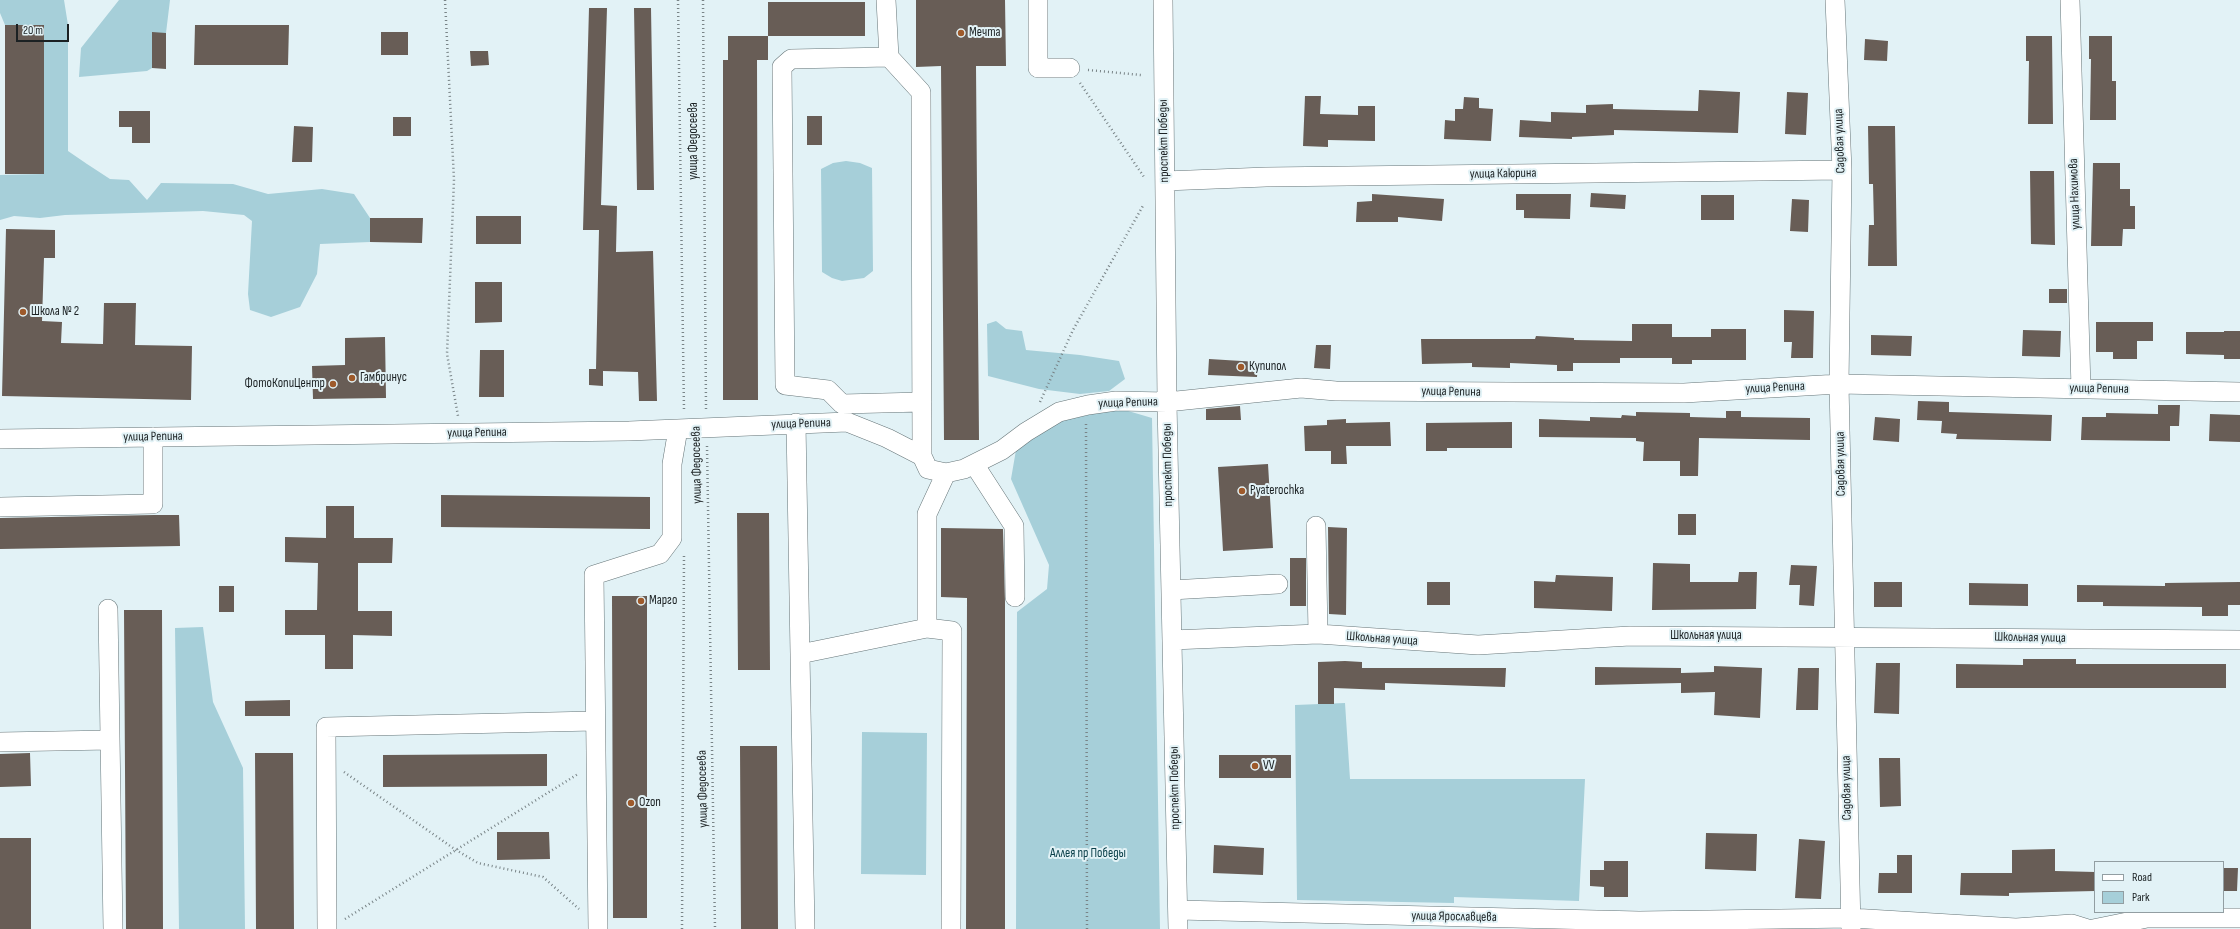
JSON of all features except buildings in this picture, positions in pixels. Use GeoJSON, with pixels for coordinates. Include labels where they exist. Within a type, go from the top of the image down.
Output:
{"type":"FeatureCollection","features":[{"type":"Feature","properties":{"kind":"street"},"geometry":{"type":"LineString","coordinates":[[886,0],[888,57],[921,92],[922,456]]}},
{"type":"Feature","properties":{"kind":"street"},"geometry":{"type":"LineString","coordinates":[[1038,0],[1038,68],[1070,68]]}},
{"type":"Feature","properties":{"kind":"street","name":"проспект Победы"},"geometry":{"type":"LineString","coordinates":[[1163,0],[1167,402],[1178,929]]}},
{"type":"Feature","properties":{"kind":"street","name":"Садовая улица"},"geometry":{"type":"LineString","coordinates":[[1835,0],[1842,170],[1839,384],[1851,923]]}},
{"type":"Feature","properties":{"kind":"street","name":"улица Нахимова"},"geometry":{"type":"LineString","coordinates":[[2070,0],[2081,389]]}},
{"type":"Feature","properties":{"kind":"street"},"geometry":{"type":"LineString","coordinates":[[888,57],[791,59],[782,67],[785,385],[828,390],[842,404],[922,402]]}},
{"type":"Feature","properties":{"kind":"street","name":"улица Каюрина"},"geometry":{"type":"LineString","coordinates":[[1165,180],[1266,177],[1842,170]]}},
{"type":"Feature","properties":{"kind":"street","name":"улица Репина"},"geometry":{"type":"LineString","coordinates":[[0,439],[678,429],[847,422],[887,438],[922,456],[928,469],[946,473],[964,469],[1002,450],[1026,432],[1059,412],[1086,405],[1116,401],[1167,402],[1301,388],[1336,391],[1668,393],[1839,384],[2240,392]]}},
{"type":"Feature","properties":{"kind":"street"},"geometry":{"type":"LineString","coordinates":[[796,423],[805,929]]}},
{"type":"Feature","properties":{"kind":"street"},"geometry":{"type":"LineString","coordinates":[[598,928],[594,721],[594,575],[660,554],[672,538],[672,464],[678,429]]}},
{"type":"Feature","properties":{"kind":"street"},"geometry":{"type":"LineString","coordinates":[[0,507],[153,504],[153,437]]}},
{"type":"Feature","properties":{"kind":"street"},"geometry":{"type":"LineString","coordinates":[[974,464],[1014,526],[1015,596]]}},
{"type":"Feature","properties":{"kind":"street"},"geometry":{"type":"LineString","coordinates":[[927,628],[927,514],[946,473]]}},
{"type":"Feature","properties":{"kind":"street"},"geometry":{"type":"LineString","coordinates":[[1316,526],[1318,634]]}},
{"type":"Feature","properties":{"kind":"street"},"geometry":{"type":"LineString","coordinates":[[1171,590],[1278,584]]}},
{"type":"Feature","properties":{"kind":"street"},"geometry":{"type":"LineString","coordinates":[[108,609],[113,929]]}},
{"type":"Feature","properties":{"kind":"street"},"geometry":{"type":"LineString","coordinates":[[800,654],[927,628],[952,631],[951,929]]}},
{"type":"Feature","properties":{"kind":"street","name":"Школьная улица"},"geometry":{"type":"LineString","coordinates":[[1172,640],[1318,634],[1478,645],[1630,636],[1844,636],[2240,640]]}},
{"type":"Feature","properties":{"kind":"street"},"geometry":{"type":"LineString","coordinates":[[335,925],[326,759],[326,727],[594,721]]}},
{"type":"Feature","properties":{"kind":"street"},"geometry":{"type":"LineString","coordinates":[[0,742],[110,740]]}},
{"type":"Feature","properties":{"kind":"street","name":"улица Ярославцева"},"geometry":{"type":"LineString","coordinates":[[1178,910],[1639,925],[1851,923],[2016,928],[2072,924],[2085,928],[2147,918],[2240,918]]}},
{"type":"Feature","properties":{"kind":"path"},"geometry":{"type":"LineString","coordinates":[[445,0],[454,180],[447,354],[461,433]]}},
{"type":"Feature","properties":{"kind":"path","name":"улица Федосеева"},"geometry":{"type":"LineString","coordinates":[[703,0],[706,428],[715,929]]}},
{"type":"Feature","properties":{"kind":"path"},"geometry":{"type":"LineString","coordinates":[[1070,68],[1142,75]]}},
{"type":"Feature","properties":{"kind":"path"},"geometry":{"type":"LineString","coordinates":[[1070,68],[1144,177]]}},
{"type":"Feature","properties":{"kind":"path"},"geometry":{"type":"LineString","coordinates":[[1039,405],[1073,330],[1144,204]]}},
{"type":"Feature","properties":{"kind":"path"},"geometry":{"type":"LineString","coordinates":[[1086,405],[1087,929]]}},
{"type":"Feature","properties":{"kind":"path"},"geometry":{"type":"LineString","coordinates":[[326,759],[456,850],[478,863],[542,877],[598,928]]}},
{"type":"Feature","properties":{"kind":"path"},"geometry":{"type":"LineString","coordinates":[[335,925],[595,764]]}},
{"type":"Feature","properties":{"kind":"green space"},"geometry":{"type":"Polygon","coordinates":[[[0,0],[64,0],[68,25],[68,151],[87,164],[110,179],[129,180],[147,200],[161,183],[233,184],[268,194],[322,189],[354,194],[370,218],[370,242],[320,244],[317,274],[300,307],[271,317],[250,310],[248,294],[252,221],[244,215],[203,211],[65,215],[40,218],[14,216],[0,220],[0,175],[44,174],[44,25],[5,25],[0,13],[0,0]]]}},
{"type":"Feature","properties":{"kind":"green space"},"geometry":{"type":"Polygon","coordinates":[[[119,0],[170,0],[166,33],[152,33],[152,68],[147,71],[79,77],[81,48],[119,0]]]}},
{"type":"Feature","properties":{"kind":"green space"},"geometry":{"type":"Polygon","coordinates":[[[846,161],[860,163],[872,168],[873,271],[864,278],[842,281],[832,278],[822,272],[821,169],[833,163],[846,161]]]}},
{"type":"Feature","properties":{"kind":"green space"},"geometry":{"type":"Polygon","coordinates":[[[996,321],[1006,329],[1022,331],[1026,350],[1080,355],[1119,361],[1125,379],[1109,391],[1080,394],[1039,389],[988,376],[987,324],[996,321]]]}},
{"type":"Feature","properties":{"kind":"green space","name":"Аллея пр Победы"},"geometry":{"type":"Polygon","coordinates":[[[1118,408],[1152,418],[1160,929],[1016,929],[1017,612],[1047,589],[1049,565],[1011,479],[1016,450],[1057,422],[1118,408]]]}},
{"type":"Feature","properties":{"kind":"green space"},"geometry":{"type":"Polygon","coordinates":[[[203,627],[213,702],[243,768],[245,929],[179,929],[175,628],[203,627]]]}},
{"type":"Feature","properties":{"kind":"green space"},"geometry":{"type":"Polygon","coordinates":[[[1345,703],[1350,779],[1585,779],[1579,901],[1454,897],[1454,903],[1297,900],[1295,705],[1345,703]]]}},
{"type":"Feature","properties":{"kind":"green space"},"geometry":{"type":"Polygon","coordinates":[[[862,732],[927,733],[926,875],[861,874],[862,732]]]}},
{"type":"Feature","properties":{"kind":"place","name":"Мечта"},"geometry":{"type":"Point","coordinates":[961,33]}},
{"type":"Feature","properties":{"kind":"place","name":"Школа № 2"},"geometry":{"type":"Point","coordinates":[23,312]}},
{"type":"Feature","properties":{"kind":"place","name":"Купипол"},"geometry":{"type":"Point","coordinates":[1241,367]}},
{"type":"Feature","properties":{"kind":"place","name":"Гамбринус"},"geometry":{"type":"Point","coordinates":[352,378]}},
{"type":"Feature","properties":{"kind":"place","name":"ФотоКопиЦентр"},"geometry":{"type":"Point","coordinates":[333,384]}},
{"type":"Feature","properties":{"kind":"place","name":"Pyaterochka"},"geometry":{"type":"Point","coordinates":[1242,491]}},
{"type":"Feature","properties":{"kind":"place","name":"Марго"},"geometry":{"type":"Point","coordinates":[641,601]}},
{"type":"Feature","properties":{"kind":"place","name":"VV"},"geometry":{"type":"Point","coordinates":[1255,766]}},
{"type":"Feature","properties":{"kind":"place","name":"Ozon"},"geometry":{"type":"Point","coordinates":[631,803]}}]}
